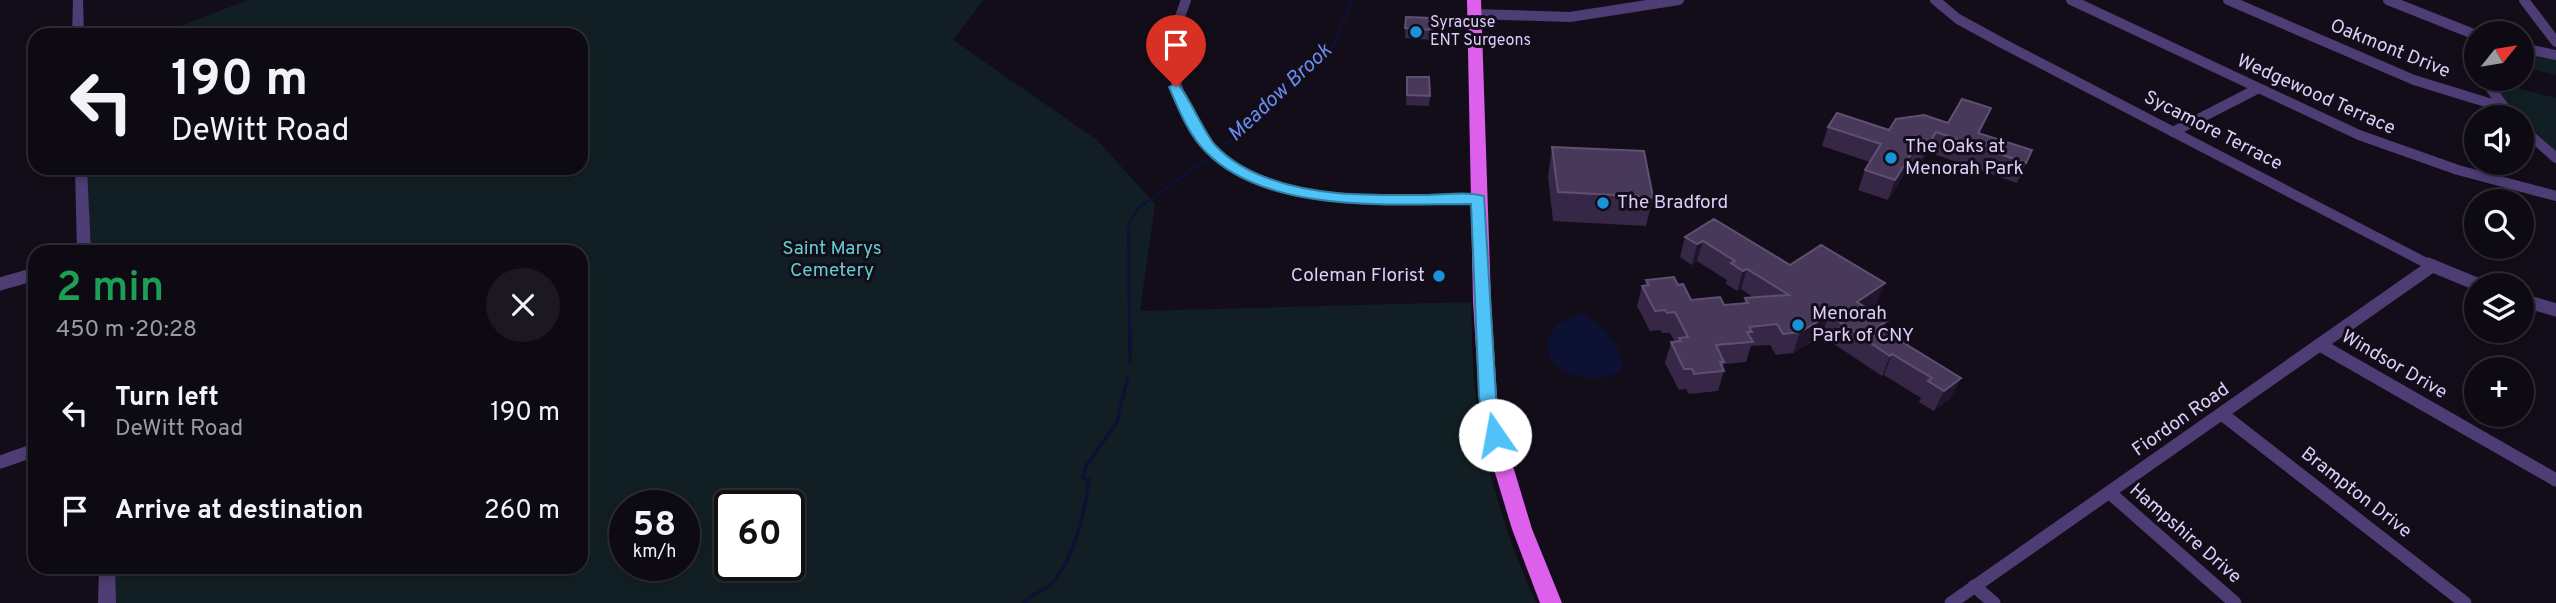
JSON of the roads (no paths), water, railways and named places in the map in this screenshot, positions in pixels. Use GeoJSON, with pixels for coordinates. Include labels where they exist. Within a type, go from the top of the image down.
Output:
{"type":"FeatureCollection","features":[{"type":"Feature","properties":{"kind":"main road"},"geometry":{"type":"LineString","coordinates":[[1474,7],[1478,199],[1488,397],[1499,453],[1522,529],[1551,603]]}},
{"type":"Feature","properties":{"kind":"street"},"geometry":{"type":"LineString","coordinates":[[78,0],[78,28]]}},
{"type":"Feature","properties":{"kind":"street"},"geometry":{"type":"LineString","coordinates":[[1186,0],[1175,32],[1176,87],[1192,124],[1210,149],[1225,162],[1266,182],[1318,196],[1361,200],[1478,199]]}},
{"type":"Feature","properties":{"kind":"street"},"geometry":{"type":"LineString","coordinates":[[1474,7],[1570,17],[1679,0]]}},
{"type":"Feature","properties":{"kind":"street","name":"Sycamore Terrace"},"geometry":{"type":"LineString","coordinates":[[1935,0],[1958,19],[2000,42],[2432,266],[2464,279]]}},
{"type":"Feature","properties":{"kind":"street","name":"Wedgewood Terrace"},"geometry":{"type":"LineString","coordinates":[[2071,0],[2257,89],[2406,153],[2492,180],[2556,196]]}},
{"type":"Feature","properties":{"kind":"street","name":"Oakmont Drive"},"geometry":{"type":"LineString","coordinates":[[2228,0],[2414,80],[2495,105]]}},
{"type":"Feature","properties":{"kind":"street"},"geometry":{"type":"LineString","coordinates":[[2388,0],[2464,30]]}},
{"type":"Feature","properties":{"kind":"street"},"geometry":{"type":"LineString","coordinates":[[2524,0],[2556,42]]}},
{"type":"Feature","properties":{"kind":"street"},"geometry":{"type":"LineString","coordinates":[[2534,50],[2556,55]]}},
{"type":"Feature","properties":{"kind":"street"},"geometry":{"type":"LineString","coordinates":[[2174,132],[2257,89]]}},
{"type":"Feature","properties":{"kind":"street"},"geometry":{"type":"LineString","coordinates":[[2534,139],[2556,158]]}},
{"type":"Feature","properties":{"kind":"street"},"geometry":{"type":"LineString","coordinates":[[81,175],[84,245]]}},
{"type":"Feature","properties":{"kind":"street","name":"Fiordon Road"},"geometry":{"type":"LineString","coordinates":[[1951,603],[2322,346],[2432,266]]}},
{"type":"Feature","properties":{"kind":"street"},"geometry":{"type":"LineString","coordinates":[[0,284],[28,276]]}},
{"type":"Feature","properties":{"kind":"street"},"geometry":{"type":"LineString","coordinates":[[2534,304],[2556,310]]}},
{"type":"Feature","properties":{"kind":"street","name":"Windsor Drive"},"geometry":{"type":"LineString","coordinates":[[2322,346],[2556,480]]}},
{"type":"Feature","properties":{"kind":"street","name":"Brampton Drive"},"geometry":{"type":"LineString","coordinates":[[2222,414],[2465,603]]}},
{"type":"Feature","properties":{"kind":"street"},"geometry":{"type":"LineString","coordinates":[[2,460],[28,452]]}},
{"type":"Feature","properties":{"kind":"street","name":"Hampshire Drive"},"geometry":{"type":"LineString","coordinates":[[2110,493],[2235,603]]}},
{"type":"Feature","properties":{"kind":"street"},"geometry":{"type":"LineString","coordinates":[[107,574],[107,603]]}},
{"type":"Feature","properties":{"kind":"street"},"geometry":{"type":"LineString","coordinates":[[1974,586],[1994,603]]}},
{"type":"Feature","properties":{"kind":"waterway","name":"Meadow Brook"},"geometry":{"type":"LineString","coordinates":[[1223,146],[1268,111],[1307,67],[1333,47],[1352,0]]}},
{"type":"Feature","properties":{"kind":"waterway","name":"Meadow Brook"},"geometry":{"type":"LineString","coordinates":[[1129,266],[1128,226],[1138,208],[1206,160]]}},
{"type":"Feature","properties":{"kind":"waterway","name":"Meadow Brook"},"geometry":{"type":"LineString","coordinates":[[1129,264],[1130,362]]}},
{"type":"Feature","properties":{"kind":"waterway","name":"Meadow Brook"},"geometry":{"type":"LineString","coordinates":[[1024,603],[1055,580],[1068,558],[1085,505],[1089,480],[1083,478],[1086,466],[1117,422],[1128,376]]}},
{"type":"Feature","properties":{"kind":"place","name":"Syracuse ENT Surgeons"},"geometry":{"type":"Point","coordinates":[1416,32]}},
{"type":"Feature","properties":{"kind":"place","name":"The Oaks at Menorah Park"},"geometry":{"type":"Point","coordinates":[1891,158]}},
{"type":"Feature","properties":{"kind":"place","name":"The Bradford"},"geometry":{"type":"Point","coordinates":[1603,203]}},
{"type":"Feature","properties":{"kind":"place","name":"Coleman Florist"},"geometry":{"type":"Point","coordinates":[1439,276]}},
{"type":"Feature","properties":{"kind":"place","name":"Menorah Park of CNY"},"geometry":{"type":"Point","coordinates":[1798,325]}},
{"type":"Feature","properties":{"kind":"park label","name":"Saint Marys Cemetery"},"geometry":{"type":"Point","coordinates":[832,260]}}]}
